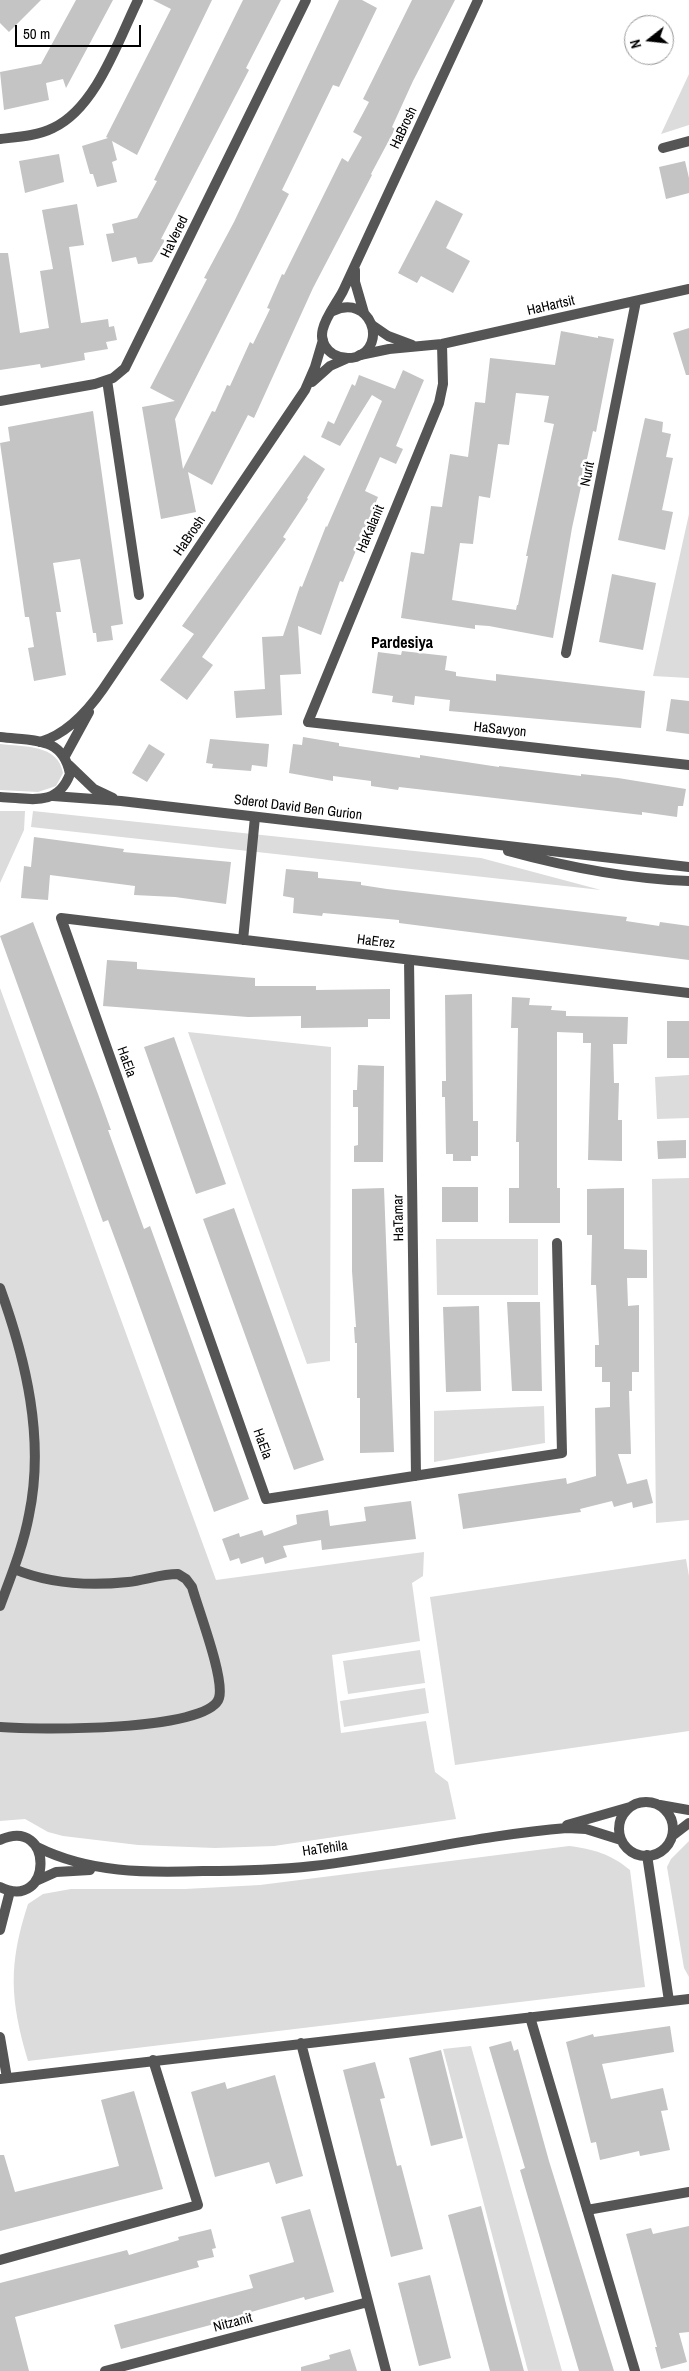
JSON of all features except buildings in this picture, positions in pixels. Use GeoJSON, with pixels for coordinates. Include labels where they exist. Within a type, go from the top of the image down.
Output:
{"type":"FeatureCollection","features":[{"type":"Feature","properties":{"kind":"street"},"geometry":{"type":"LineString","coordinates":[[0,139],[51,129],[77,113],[95,87],[138,0]]}},
{"type":"Feature","properties":{"kind":"street","name":"HaVered"},"geometry":{"type":"LineString","coordinates":[[0,401],[96,384],[107,380],[125,368],[306,0]]}},
{"type":"Feature","properties":{"kind":"street","name":"HaBrosh"},"geometry":{"type":"LineString","coordinates":[[333,311],[478,0]]}},
{"type":"Feature","properties":{"kind":"street"},"geometry":{"type":"LineString","coordinates":[[663,148],[689,141]]}},
{"type":"Feature","properties":{"kind":"street"},"geometry":{"type":"LineString","coordinates":[[355,267],[356,282],[364,313],[372,325],[373,334],[370,345],[353,357],[332,353],[323,340],[323,324],[333,311],[349,306],[364,313]]}},
{"type":"Feature","properties":{"kind":"street","name":"HaHartsit"},"geometry":{"type":"LineString","coordinates":[[353,357],[389,349],[442,344],[689,289]]}},
{"type":"Feature","properties":{"kind":"street","name":"Nurit"},"geometry":{"type":"LineString","coordinates":[[566,653],[636,301]]}},
{"type":"Feature","properties":{"kind":"street","name":"HaHartsit"},"geometry":{"type":"LineString","coordinates":[[372,325],[388,336],[418,347]]}},
{"type":"Feature","properties":{"kind":"street","name":"HaBrosh"},"geometry":{"type":"LineString","coordinates":[[52,796],[62,791],[67,783],[70,774],[67,760],[97,698],[305,390],[311,379],[323,340]]}},
{"type":"Feature","properties":{"kind":"street","name":"HaKalanit"},"geometry":{"type":"LineString","coordinates":[[308,722],[439,403],[443,384],[442,344]]}},
{"type":"Feature","properties":{"kind":"street","name":"HaBrosh"},"geometry":{"type":"LineString","coordinates":[[305,390],[330,366],[353,357]]}},
{"type":"Feature","properties":{"kind":"street"},"geometry":{"type":"LineString","coordinates":[[107,380],[139,595]]}},
{"type":"Feature","properties":{"kind":"street","name":"HaBrosh"},"geometry":{"type":"LineString","coordinates":[[40,742],[56,737],[64,732],[97,698]]}},
{"type":"Feature","properties":{"kind":"street","name":"HaSavyon"},"geometry":{"type":"LineString","coordinates":[[308,722],[689,765]]}},
{"type":"Feature","properties":{"kind":"street"},"geometry":{"type":"LineString","coordinates":[[2,735],[40,742]]}},
{"type":"Feature","properties":{"kind":"street","name":"Sderot David Ben Gurion"},"geometry":{"type":"LineString","coordinates":[[40,742],[49,744],[94,789],[121,801]]}},
{"type":"Feature","properties":{"kind":"street","name":"Sderot David Ben Gurion"},"geometry":{"type":"LineString","coordinates":[[0,797],[38,799],[52,796],[121,801],[689,867]]}},
{"type":"Feature","properties":{"kind":"street"},"geometry":{"type":"LineString","coordinates":[[243,940],[255,817]]}},
{"type":"Feature","properties":{"kind":"street","name":"Sderot David Ben Gurion"},"geometry":{"type":"LineString","coordinates":[[473,842],[549,862],[611,874],[689,881]]}},
{"type":"Feature","properties":{"kind":"street","name":"HaErez"},"geometry":{"type":"LineString","coordinates":[[61,918],[689,993]]}},
{"type":"Feature","properties":{"kind":"street","name":"HaEla"},"geometry":{"type":"LineString","coordinates":[[61,918],[266,1499],[562,1453],[557,1243]]}},
{"type":"Feature","properties":{"kind":"street","name":"HaTamar"},"geometry":{"type":"LineString","coordinates":[[409,960],[416,1476]]}},
{"type":"Feature","properties":{"kind":"street"},"geometry":{"type":"LineString","coordinates":[[0,1288],[22,1358],[34,1429],[33,1494],[25,1534],[0,1606]]}},
{"type":"Feature","properties":{"kind":"street"},"geometry":{"type":"LineString","coordinates":[[0,1727],[68,1729],[128,1726],[183,1719],[204,1713],[216,1706],[220,1696],[219,1678],[192,1587],[186,1579],[178,1574],[98,1584],[67,1582],[29,1575],[14,1569]]}},
{"type":"Feature","properties":{"kind":"street"},"geometry":{"type":"LineString","coordinates":[[689,1810],[648,1802],[630,1807],[620,1822],[621,1840],[626,1848],[634,1853],[647,1855],[661,1851],[672,1836],[689,1823]]}},
{"type":"Feature","properties":{"kind":"street"},"geometry":{"type":"LineString","coordinates":[[658,1805],[666,1811],[670,1819],[672,1836]]}},
{"type":"Feature","properties":{"kind":"street","name":"HaTehila"},"geometry":{"type":"LineString","coordinates":[[5,1889],[20,1891],[56,1872],[106,1869],[183,1872],[312,1866],[546,1830],[630,1807]]}},
{"type":"Feature","properties":{"kind":"street","name":"HaTehila"},"geometry":{"type":"LineString","coordinates":[[546,1830],[586,1829],[621,1840]]}},
{"type":"Feature","properties":{"kind":"street","name":"HaTehila"},"geometry":{"type":"LineString","coordinates":[[3,1838],[17,1836],[30,1840],[37,1847],[67,1860],[106,1869]]}},
{"type":"Feature","properties":{"kind":"street"},"geometry":{"type":"LineString","coordinates":[[36,1881],[42,1865],[37,1847]]}},
{"type":"Feature","properties":{"kind":"street"},"geometry":{"type":"LineString","coordinates":[[647,1855],[669,2001]]}},
{"type":"Feature","properties":{"kind":"street"},"geometry":{"type":"LineString","coordinates":[[0,1930],[5,1889]]}},
{"type":"Feature","properties":{"kind":"street"},"geometry":{"type":"LineString","coordinates":[[0,2037],[3,2079],[689,1999]]}},
{"type":"Feature","properties":{"kind":"street"},"geometry":{"type":"LineString","coordinates":[[530,2017],[635,2371]]}},
{"type":"Feature","properties":{"kind":"street"},"geometry":{"type":"LineString","coordinates":[[301,2043],[386,2371]]}},
{"type":"Feature","properties":{"kind":"street"},"geometry":{"type":"LineString","coordinates":[[0,2260],[198,2205],[153,2060]]}},
{"type":"Feature","properties":{"kind":"street"},"geometry":{"type":"LineString","coordinates":[[587,2210],[689,2192]]}},
{"type":"Feature","properties":{"kind":"street","name":"Nitzanit"},"geometry":{"type":"LineString","coordinates":[[105,2371],[368,2302]]}},
{"type":"Feature","properties":{"kind":"shaded area"},"geometry":{"type":"Polygon","coordinates":[[[689,74],[689,125],[661,134],[689,74]]]}},
{"type":"Feature","properties":{"kind":"shaded area"},"geometry":{"type":"Polygon","coordinates":[[[689,514],[689,678],[653,676],[689,514]]]}},
{"type":"Feature","properties":{"kind":"shaded area"},"geometry":{"type":"Polygon","coordinates":[[[0,744],[39,749],[54,757],[60,764],[63,773],[56,786],[38,792],[0,790],[0,744]]]}},
{"type":"Feature","properties":{"kind":"shaded area"},"geometry":{"type":"Polygon","coordinates":[[[0,811],[25,811],[24,830],[0,883],[0,811]]]}},
{"type":"Feature","properties":{"kind":"shaded area"},"geometry":{"type":"Polygon","coordinates":[[[33,811],[481,858],[601,890],[31,827],[33,811]]]}},
{"type":"Feature","properties":{"kind":"shaded area"},"geometry":{"type":"Polygon","coordinates":[[[0,988],[216,1580],[424,1552],[423,1576],[412,1583],[420,1641],[332,1655],[341,1733],[426,1721],[435,1772],[448,1782],[456,1819],[274,1846],[215,1848],[138,1845],[63,1836],[48,1832],[25,1819],[0,1821],[0,988]]]}},
{"type":"Feature","properties":{"kind":"shaded area"},"geometry":{"type":"Polygon","coordinates":[[[188,1032],[331,1047],[330,1361],[307,1364],[188,1032]]]}},
{"type":"Feature","properties":{"kind":"shaded area"},"geometry":{"type":"Polygon","coordinates":[[[689,1075],[689,1118],[657,1119],[655,1077],[689,1075]]]}},
{"type":"Feature","properties":{"kind":"shaded area"},"geometry":{"type":"Polygon","coordinates":[[[689,1178],[689,1520],[656,1523],[652,1179],[689,1178]]]}},
{"type":"Feature","properties":{"kind":"shaded area"},"geometry":{"type":"Polygon","coordinates":[[[436,1239],[538,1239],[538,1295],[437,1295],[436,1239]]]}},
{"type":"Feature","properties":{"kind":"shaded area"},"geometry":{"type":"Polygon","coordinates":[[[544,1406],[545,1443],[434,1462],[434,1411],[544,1406]]]}},
{"type":"Feature","properties":{"kind":"shaded area"},"geometry":{"type":"Polygon","coordinates":[[[686,1559],[689,1576],[689,1731],[455,1765],[430,1597],[686,1559]]]}},
{"type":"Feature","properties":{"kind":"shaded area"},"geometry":{"type":"Polygon","coordinates":[[[420,1650],[425,1683],[348,1694],[343,1661],[420,1650]]]}},
{"type":"Feature","properties":{"kind":"shaded area"},"geometry":{"type":"Polygon","coordinates":[[[425,1688],[429,1713],[344,1727],[340,1701],[425,1688]]]}},
{"type":"Feature","properties":{"kind":"shaded area"},"geometry":{"type":"Polygon","coordinates":[[[689,1841],[689,1977],[684,1968],[667,1867],[671,1859],[689,1841]]]}},
{"type":"Feature","properties":{"kind":"shaded area"},"geometry":{"type":"Polygon","coordinates":[[[569,1846],[601,1853],[616,1860],[630,1870],[645,1987],[28,2061],[15,2001],[14,1964],[28,1904],[43,1894],[71,1889],[185,1889],[260,1885],[569,1846]]]}},
{"type":"Feature","properties":{"kind":"shaded area"},"geometry":{"type":"Polygon","coordinates":[[[471,2046],[562,2371],[528,2371],[443,2049],[471,2046]]]}},
{"type":"Feature","properties":{"kind":"district","name":"Pardesiya"},"geometry":{"type":"Point","coordinates":[402,644]}}]}
